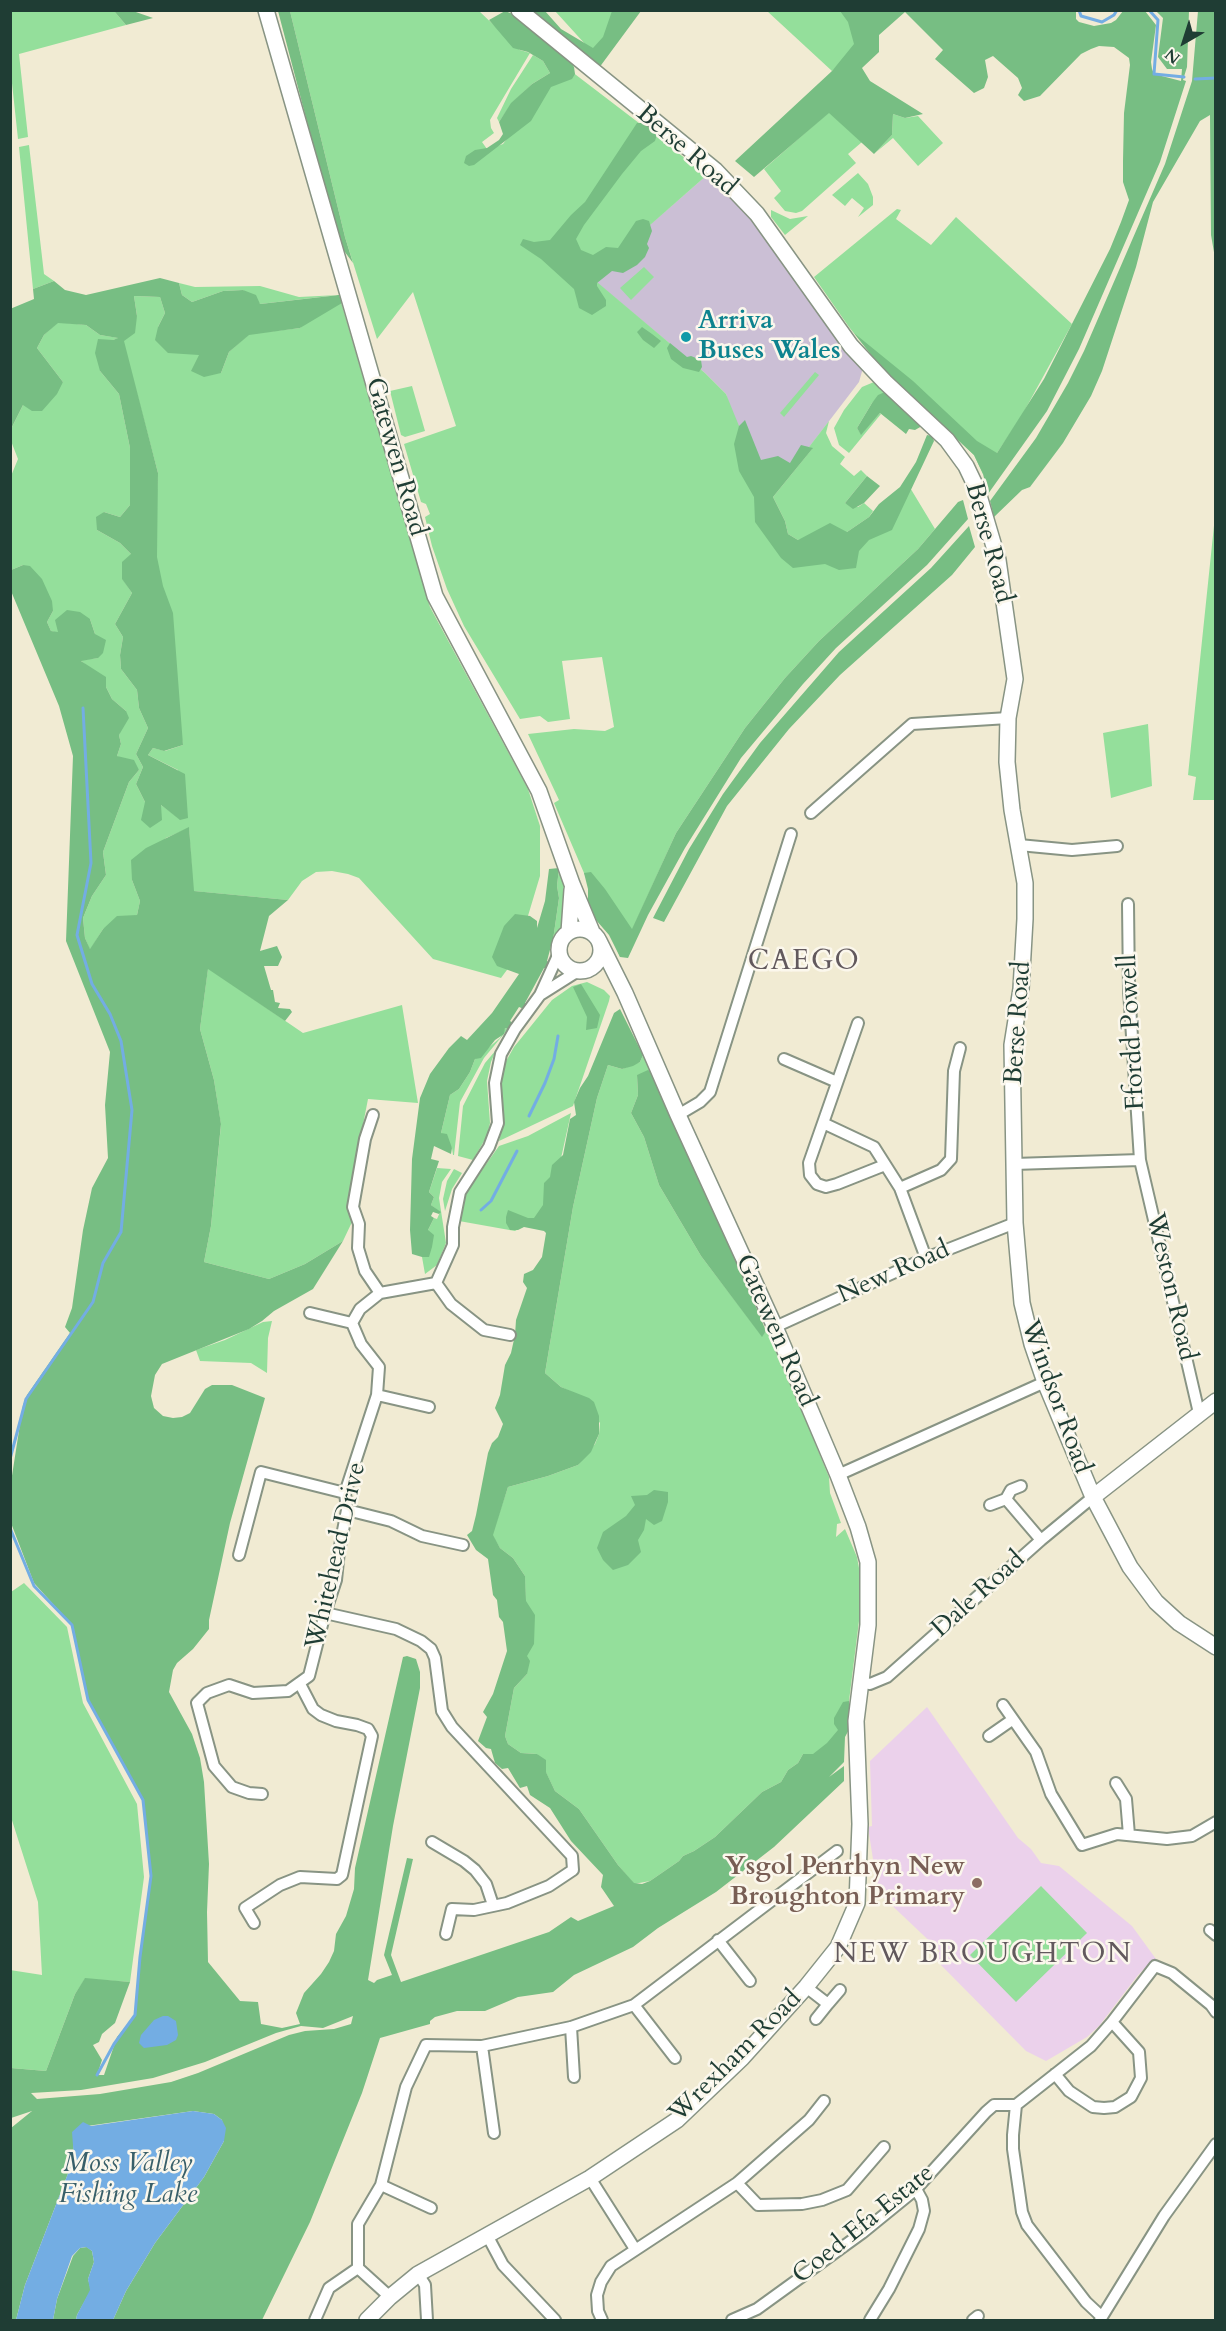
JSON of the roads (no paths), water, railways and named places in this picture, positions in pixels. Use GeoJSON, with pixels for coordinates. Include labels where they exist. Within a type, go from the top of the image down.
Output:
{"type":"FeatureCollection","features":[{"type":"Feature","properties":{"kind":"main road","name":"Gatewen Road"},"geometry":{"type":"LineString","coordinates":[[266,10],[435,596],[539,790],[572,884],[625,993],[775,1327],[858,1527],[868,1562],[868,1625],[861,1682]]}},
{"type":"Feature","properties":{"kind":"main road","name":"Berse Road"},"geometry":{"type":"LineString","coordinates":[[519,10],[715,170],[757,214],[851,346],[892,389],[947,440],[966,466],[976,489],[988,523],[1001,579],[1015,680],[1008,718],[1007,763],[1012,810],[1025,883],[1021,989],[1012,1045],[1015,1223]]}},
{"type":"Feature","properties":{"kind":"main road","name":"Gatewen Road"},"geometry":{"type":"LineString","coordinates":[[572,884],[569,932],[562,940],[560,951],[565,964],[605,974],[625,993]]}},
{"type":"Feature","properties":{"kind":"main road"},"geometry":{"type":"LineString","coordinates":[[569,932],[581,929],[596,937],[601,953],[599,959],[596,964],[582,970]]}},
{"type":"Feature","properties":{"kind":"main road","name":"Windsor Road"},"geometry":{"type":"LineString","coordinates":[[1015,1223],[1022,1303],[1032,1344],[1045,1382],[1093,1497],[1142,1586],[1179,1623],[1215,1647]]}},
{"type":"Feature","properties":{"kind":"main road"},"geometry":{"type":"LineString","coordinates":[[1093,1497],[1215,1401]]}},
{"type":"Feature","properties":{"kind":"main road","name":"Wrexham Road"},"geometry":{"type":"LineString","coordinates":[[367,2320],[418,2274],[590,2178],[677,2120],[742,2058],[806,1987],[838,1947],[857,1903],[860,1824],[856,1721],[861,1682]]}},
{"type":"Feature","properties":{"kind":"street"},"geometry":{"type":"LineString","coordinates":[[812,813],[912,724],[1008,718]]}},
{"type":"Feature","properties":{"kind":"street"},"geometry":{"type":"LineString","coordinates":[[678,1115],[700,1102],[710,1092],[791,834]]}},
{"type":"Feature","properties":{"kind":"street"},"geometry":{"type":"LineString","coordinates":[[1019,845],[1072,850],[1117,846]]}},
{"type":"Feature","properties":{"kind":"street","name":"Ffordd Powell"},"geometry":{"type":"LineString","coordinates":[[1128,904],[1129,990],[1140,1160]]}},
{"type":"Feature","properties":{"kind":"street"},"geometry":{"type":"LineString","coordinates":[[436,1283],[453,1245],[453,1227],[460,1192],[489,1147],[498,1123],[495,1083],[501,1054],[515,1029],[540,995],[560,951]]}},
{"type":"Feature","properties":{"kind":"street"},"geometry":{"type":"LineString","coordinates":[[540,995],[582,970]]}},
{"type":"Feature","properties":{"kind":"street"},"geometry":{"type":"LineString","coordinates":[[858,1023],[809,1163],[810,1175],[817,1184],[826,1187],[885,1165]]}},
{"type":"Feature","properties":{"kind":"street"},"geometry":{"type":"LineString","coordinates":[[900,1188],[941,1170],[951,1159],[954,1071],[960,1048]]}},
{"type":"Feature","properties":{"kind":"street"},"geometry":{"type":"LineString","coordinates":[[784,1059],[837,1082]]}},
{"type":"Feature","properties":{"kind":"street"},"geometry":{"type":"LineString","coordinates":[[373,1115],[365,1139],[353,1207],[358,1224],[358,1248],[365,1271],[380,1293]]}},
{"type":"Feature","properties":{"kind":"street"},"geometry":{"type":"LineString","coordinates":[[823,1124],[874,1147],[900,1188],[926,1258]]}},
{"type":"Feature","properties":{"kind":"street"},"geometry":{"type":"LineString","coordinates":[[1014,1164],[1140,1160]]}},
{"type":"Feature","properties":{"kind":"street","name":"Weston Road"},"geometry":{"type":"LineString","coordinates":[[1140,1160],[1199,1413]]}},
{"type":"Feature","properties":{"kind":"street","name":"New Road"},"geometry":{"type":"LineString","coordinates":[[775,1327],[926,1258],[1015,1223]]}},
{"type":"Feature","properties":{"kind":"street"},"geometry":{"type":"LineString","coordinates":[[310,1313],[351,1323],[360,1309],[380,1293],[436,1283]]}},
{"type":"Feature","properties":{"kind":"street"},"geometry":{"type":"LineString","coordinates":[[436,1283],[451,1304],[484,1330],[510,1335]]}},
{"type":"Feature","properties":{"kind":"street","name":"Whitehead Drive"},"geometry":{"type":"LineString","coordinates":[[262,1794],[249,1793],[232,1787],[214,1766],[197,1703],[207,1693],[229,1685],[253,1693],[288,1691],[309,1676],[336,1580],[347,1510],[345,1493],[377,1395],[379,1367],[362,1344],[351,1323]]}},
{"type":"Feature","properties":{"kind":"street"},"geometry":{"type":"LineString","coordinates":[[838,1475],[1045,1382]]}},
{"type":"Feature","properties":{"kind":"street"},"geometry":{"type":"LineString","coordinates":[[377,1395],[429,1407]]}},
{"type":"Feature","properties":{"kind":"street"},"geometry":{"type":"LineString","coordinates":[[239,1555],[261,1472],[345,1493]]}},
{"type":"Feature","properties":{"kind":"street"},"geometry":{"type":"LineString","coordinates":[[990,1505],[1006,1499],[1011,1490],[1021,1486]]}},
{"type":"Feature","properties":{"kind":"street","name":"Dale Road"},"geometry":{"type":"LineString","coordinates":[[861,1682],[870,1684],[887,1677],[1041,1540],[1093,1497]]}},
{"type":"Feature","properties":{"kind":"street"},"geometry":{"type":"LineString","coordinates":[[1006,1499],[1041,1540]]}},
{"type":"Feature","properties":{"kind":"street"},"geometry":{"type":"LineString","coordinates":[[347,1510],[391,1521],[422,1536],[463,1545]]}},
{"type":"Feature","properties":{"kind":"street"},"geometry":{"type":"LineString","coordinates":[[325,1613],[396,1629],[421,1641],[431,1649],[435,1658],[442,1711],[452,1727],[572,1856],[573,1870],[549,1886],[507,1904],[474,1910],[452,1909],[446,1934]]}},
{"type":"Feature","properties":{"kind":"street"},"geometry":{"type":"LineString","coordinates":[[254,1923],[244,1908],[280,1885],[300,1877],[337,1879],[342,1875],[372,1736],[368,1730],[336,1721],[313,1709],[300,1684]]}},
{"type":"Feature","properties":{"kind":"street"},"geometry":{"type":"LineString","coordinates":[[1003,1705],[1036,1752],[1051,1794],[1082,1845],[1117,1834],[1167,1839],[1192,1836],[1215,1822]]}},
{"type":"Feature","properties":{"kind":"street"},"geometry":{"type":"LineString","coordinates":[[989,1736],[1012,1720]]}},
{"type":"Feature","properties":{"kind":"street"},"geometry":{"type":"LineString","coordinates":[[1116,1783],[1126,1799],[1129,1835]]}},
{"type":"Feature","properties":{"kind":"street"},"geometry":{"type":"LineString","coordinates":[[432,1842],[476,1870],[486,1884],[493,1905]]}},
{"type":"Feature","properties":{"kind":"street"},"geometry":{"type":"LineString","coordinates":[[390,2297],[358,2268],[358,2224],[381,2185],[406,2087],[426,2045],[482,2046],[571,2027],[634,2005],[837,1851]]}},
{"type":"Feature","properties":{"kind":"street"},"geometry":{"type":"LineString","coordinates":[[718,1940],[750,1980]]}},
{"type":"Feature","properties":{"kind":"street"},"geometry":{"type":"LineString","coordinates":[[1215,2012],[1211,2005],[1172,1973],[1155,1966],[1091,2046],[1016,2105],[1012,2135],[1013,2149],[1022,2212],[1027,2225],[1101,2319],[1164,2216],[1215,2144]]}},
{"type":"Feature","properties":{"kind":"street"},"geometry":{"type":"LineString","coordinates":[[806,1987],[828,2004]]}},
{"type":"Feature","properties":{"kind":"street"},"geometry":{"type":"LineString","coordinates":[[816,2019],[840,1990]]}},
{"type":"Feature","properties":{"kind":"street"},"geometry":{"type":"LineString","coordinates":[[634,2005],[675,2058]]}},
{"type":"Feature","properties":{"kind":"street"},"geometry":{"type":"LineString","coordinates":[[1054,2074],[1074,2096],[1093,2107],[1115,2106],[1131,2097],[1141,2078],[1139,2052],[1112,2022]]}},
{"type":"Feature","properties":{"kind":"street"},"geometry":{"type":"LineString","coordinates":[[571,2027],[574,2077]]}},
{"type":"Feature","properties":{"kind":"street"},"geometry":{"type":"LineString","coordinates":[[482,2046],[494,2133]]}},
{"type":"Feature","properties":{"kind":"street"},"geometry":{"type":"LineString","coordinates":[[602,2320],[598,2311],[597,2295],[601,2282],[611,2266],[635,2248],[737,2183],[810,2120],[824,2101]]}},
{"type":"Feature","properties":{"kind":"street","name":"Coed Efa Estate"},"geometry":{"type":"LineString","coordinates":[[732,2320],[757,2309],[776,2296],[862,2233],[916,2189],[994,2105],[1016,2105]]}},
{"type":"Feature","properties":{"kind":"street"},"geometry":{"type":"LineString","coordinates":[[737,2183],[758,2205],[802,2204],[822,2200],[847,2190],[884,2147]]}},
{"type":"Feature","properties":{"kind":"street"},"geometry":{"type":"LineString","coordinates":[[590,2178],[635,2248]]}},
{"type":"Feature","properties":{"kind":"street"},"geometry":{"type":"LineString","coordinates":[[381,2185],[431,2208]]}},
{"type":"Feature","properties":{"kind":"street"},"geometry":{"type":"LineString","coordinates":[[870,2320],[889,2289],[919,2229],[924,2211],[922,2200],[916,2189]]}},
{"type":"Feature","properties":{"kind":"street"},"geometry":{"type":"LineString","coordinates":[[487,2235],[503,2265],[555,2320]]}},
{"type":"Feature","properties":{"kind":"street"},"geometry":{"type":"LineString","coordinates":[[315,2320],[329,2288],[358,2268]]}},
{"type":"Feature","properties":{"kind":"street"},"geometry":{"type":"LineString","coordinates":[[418,2274],[426,2285],[427,2320]]}},
{"type":"Feature","properties":{"kind":"water"},"geometry":{"type":"Polygon","coordinates":[[[163,2016],[176,2021],[178,2035],[176,2040],[167,2045],[144,2048],[139,2043],[141,2035],[154,2020],[163,2016]]]}},
{"type":"Feature","properties":{"kind":"water","name":"Moss Valley Fishing Lake"},"geometry":{"type":"Polygon","coordinates":[[[193,2111],[214,2114],[222,2120],[226,2128],[224,2141],[204,2177],[155,2243],[126,2291],[113,2320],[76,2320],[90,2290],[88,2279],[94,2262],[92,2251],[86,2247],[80,2248],[72,2256],[57,2299],[53,2320],[16,2320],[25,2285],[74,2158],[72,2132],[83,2122],[91,2126],[193,2111]]]}},
{"type":"Feature","properties":{"kind":"waterway"},"geometry":{"type":"LineString","coordinates":[[1079,10],[1081,16],[1102,22],[1114,15],[1117,10]]}},
{"type":"Feature","properties":{"kind":"waterway"},"geometry":{"type":"LineString","coordinates":[[1149,10],[1158,20],[1154,74],[1184,77]]}},
{"type":"Feature","properties":{"kind":"waterway"},"geometry":{"type":"LineString","coordinates":[[1195,79],[1216,78]]}},
{"type":"Feature","properties":{"kind":"waterway"},"geometry":{"type":"LineString","coordinates":[[10,1459],[26,1399],[93,1302],[103,1263],[121,1232],[132,1110],[121,1041],[110,1014],[92,984],[77,935],[91,863],[83,708]]}},
{"type":"Feature","properties":{"kind":"waterway"},"geometry":{"type":"LineString","coordinates":[[529,1116],[554,1059],[558,1036]]}},
{"type":"Feature","properties":{"kind":"waterway"},"geometry":{"type":"LineString","coordinates":[[481,1210],[491,1201],[517,1151]]}},
{"type":"Feature","properties":{"kind":"waterway"},"geometry":{"type":"LineString","coordinates":[[10,1528],[34,1586],[72,1625],[88,1700],[143,1800],[151,1876],[135,2015],[114,2044],[97,2075]]}},
{"type":"Feature","properties":{"kind":"place","name":"Arriva Buses Wales"},"geometry":{"type":"Point","coordinates":[686,337]}},
{"type":"Feature","properties":{"kind":"place","name":"Ysgol Penrhyn New Broughton Primary"},"geometry":{"type":"Point","coordinates":[977,1883]}},
{"type":"Feature","properties":{"kind":"district","name":"CAEGO"},"geometry":{"type":"Point","coordinates":[804,963]}},
{"type":"Feature","properties":{"kind":"district","name":"NEW BROUGHTON"},"geometry":{"type":"Point","coordinates":[983,1956]}}]}
